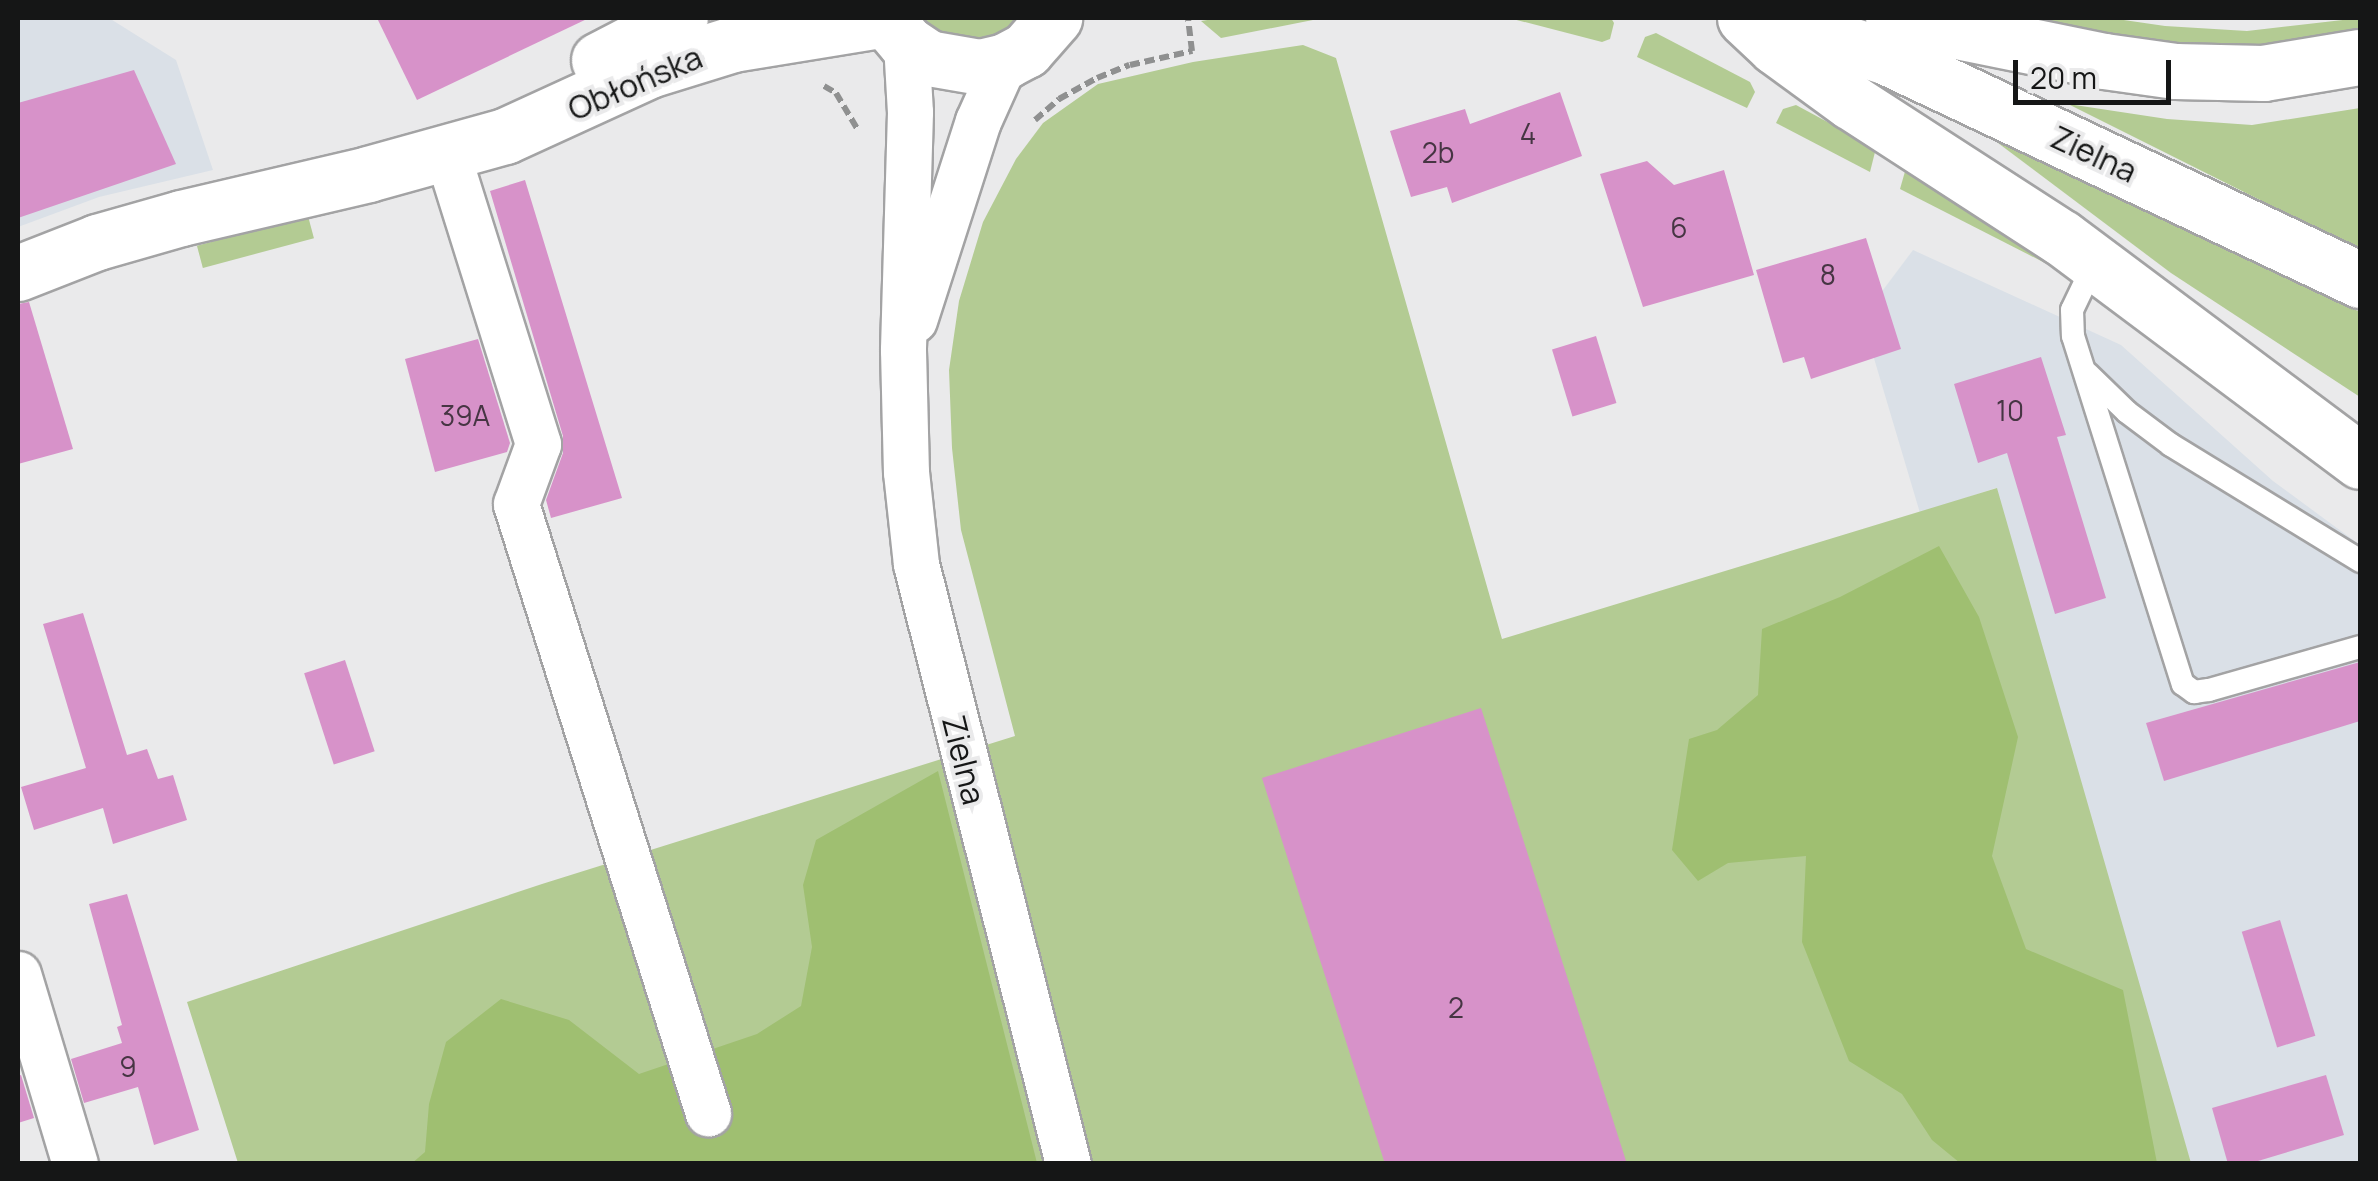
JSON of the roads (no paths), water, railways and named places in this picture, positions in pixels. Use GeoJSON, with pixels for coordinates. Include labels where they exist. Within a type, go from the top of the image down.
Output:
{"type":"FeatureCollection","features":[{"type":"Feature","properties":{"kind":"street","name":"Obłońska"},"geometry":{"type":"LineString","coordinates":[[446,150],[485,122],[680,18]]}},
{"type":"Feature","properties":{"kind":"street"},"geometry":{"type":"LineString","coordinates":[[892,26],[928,58],[953,66],[980,67],[1034,38],[1100,18]]}},
{"type":"Feature","properties":{"kind":"street"},"geometry":{"type":"LineString","coordinates":[[1745,18],[1776,47],[1850,102],[1958,167],[2095,262],[2360,461]]}},
{"type":"Feature","properties":{"kind":"street","name":"Zielna"},"geometry":{"type":"LineString","coordinates":[[1768,18],[1887,58],[2360,280]]}},
{"type":"Feature","properties":{"kind":"street"},"geometry":{"type":"LineString","coordinates":[[1893,18],[2088,58],[2175,71],[2263,74],[2360,57]]}},
{"type":"Feature","properties":{"kind":"street","name":"Obłońska"},"geometry":{"type":"LineString","coordinates":[[18,273],[97,242],[180,218],[368,174],[505,136],[649,70],[733,44],[892,26]]}},
{"type":"Feature","properties":{"kind":"street","name":"Zielna"},"geometry":{"type":"LineString","coordinates":[[892,26],[910,112],[903,350],[906,472],[916,564],[1068,1164]]}},
{"type":"Feature","properties":{"kind":"street","name":"Zielna"},"geometry":{"type":"LineString","coordinates":[[903,350],[934,268],[978,120],[1034,38]]}},
{"type":"Feature","properties":{"kind":"street"},"geometry":{"type":"LineString","coordinates":[[446,150],[538,444],[516,504],[708,1113]]}},
{"type":"Feature","properties":{"kind":"street"},"geometry":{"type":"LineString","coordinates":[[18,974],[75,1164]]}},
{"type":"Feature","properties":{"kind":"lane"},"geometry":{"type":"LineString","coordinates":[[2095,262],[2072,310],[2073,336],[2183,684],[2194,692],[2209,690],[2360,646]]}},
{"type":"Feature","properties":{"kind":"lane"},"geometry":{"type":"LineString","coordinates":[[2086,372],[2127,412],[2171,445],[2360,560]]}}]}
